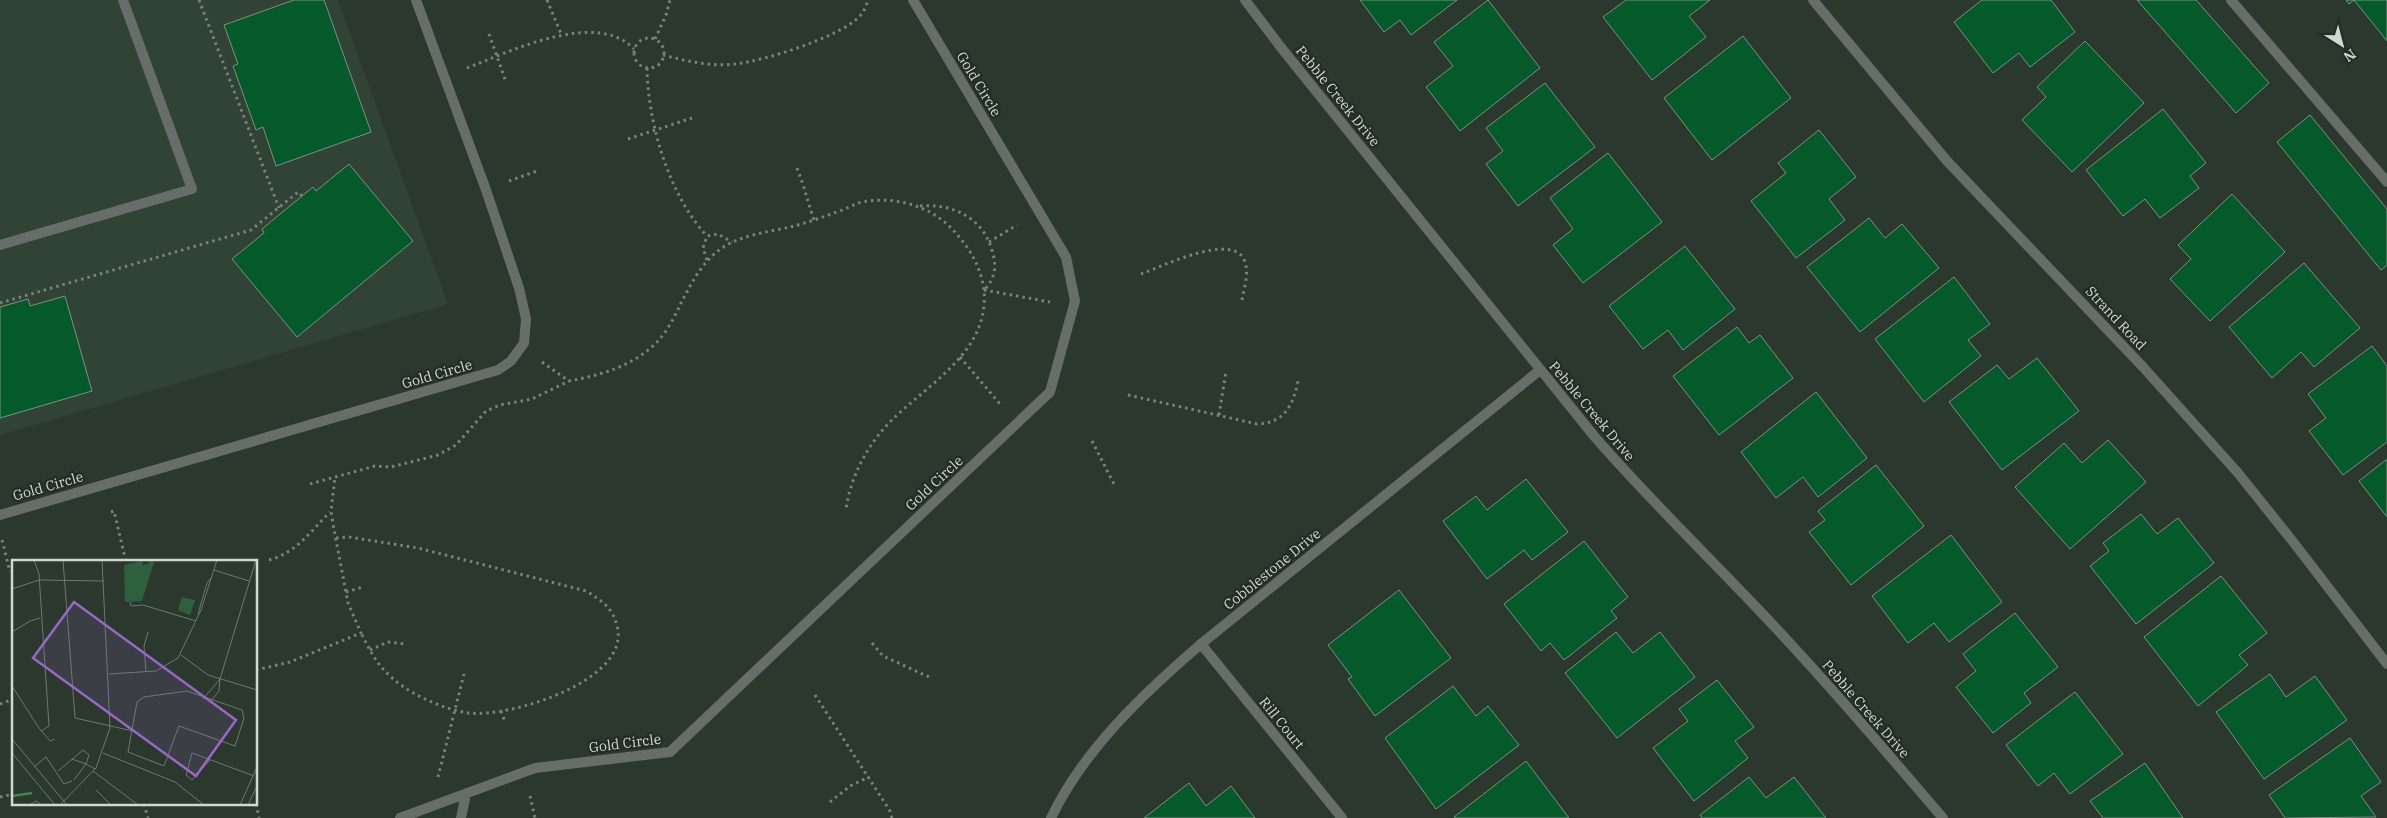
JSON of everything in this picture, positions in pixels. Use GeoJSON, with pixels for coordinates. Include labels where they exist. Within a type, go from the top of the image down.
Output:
{"type":"FeatureCollection","features":[{"type":"Feature","properties":{"kind":"street"},"geometry":{"type":"LineString","coordinates":[[0,245],[192,190],[123,0]]}},
{"type":"Feature","properties":{"kind":"street"},"geometry":{"type":"LineString","coordinates":[[416,0],[486,190],[519,288],[526,319],[522,346]]}},
{"type":"Feature","properties":{"kind":"street","name":"Gold Circle"},"geometry":{"type":"LineString","coordinates":[[400,818],[535,768],[670,752],[1050,392],[1075,301],[1066,257],[913,0]]}},
{"type":"Feature","properties":{"kind":"street","name":"Pebble Creek Drive"},"geometry":{"type":"LineString","coordinates":[[1245,0],[1540,370],[1631,479],[1776,629],[1943,818]]}},
{"type":"Feature","properties":{"kind":"street","name":"Strand Road"},"geometry":{"type":"LineString","coordinates":[[1814,0],[1947,161],[2143,367],[2238,474],[2323,579],[2387,664]]}},
{"type":"Feature","properties":{"kind":"street"},"geometry":{"type":"LineString","coordinates":[[2231,0],[2387,182]]}},
{"type":"Feature","properties":{"kind":"street","name":"Gold Circle"},"geometry":{"type":"LineString","coordinates":[[0,515],[498,370],[511,361],[522,346]]}},
{"type":"Feature","properties":{"kind":"street","name":"Cobblestone Drive"},"geometry":{"type":"LineString","coordinates":[[1051,818],[1083,766],[1148,690],[1201,644],[1540,370]]}},
{"type":"Feature","properties":{"kind":"street","name":"Rill Court"},"geometry":{"type":"LineString","coordinates":[[1201,644],[1342,818]]}},
{"type":"Feature","properties":{"kind":"street"},"geometry":{"type":"LineString","coordinates":[[461,818],[466,794]]}},
{"type":"Feature","properties":{"kind":"path"},"geometry":{"type":"LineString","coordinates":[[199,0],[279,208]]}},
{"type":"Feature","properties":{"kind":"path"},"geometry":{"type":"LineString","coordinates":[[547,0],[562,36]]}},
{"type":"Feature","properties":{"kind":"path"},"geometry":{"type":"LineString","coordinates":[[655,39],[666,15],[670,0]]}},
{"type":"Feature","properties":{"kind":"path"},"geometry":{"type":"LineString","coordinates":[[663,55],[697,62],[734,65],[766,58],[831,34],[847,26],[859,17],[865,9],[868,0]]}},
{"type":"Feature","properties":{"kind":"path"},"geometry":{"type":"LineString","coordinates":[[497,56],[546,38],[586,33],[603,34],[629,44],[634,49],[635,59],[642,67],[657,66],[663,55],[661,44],[655,39],[649,38],[640,41],[634,49]]}},
{"type":"Feature","properties":{"kind":"path"},"geometry":{"type":"LineString","coordinates":[[488,34],[506,82]]}},
{"type":"Feature","properties":{"kind":"path"},"geometry":{"type":"LineString","coordinates":[[647,68],[647,90],[655,130],[673,181],[693,221],[708,236]]}},
{"type":"Feature","properties":{"kind":"path"},"geometry":{"type":"LineString","coordinates":[[628,139],[692,118]]}},
{"type":"Feature","properties":{"kind":"path"},"geometry":{"type":"LineString","coordinates":[[797,168],[806,190],[814,220]]}},
{"type":"Feature","properties":{"kind":"path"},"geometry":{"type":"LineString","coordinates":[[0,303],[251,230],[298,192],[302,196]]}},
{"type":"Feature","properties":{"kind":"path"},"geometry":{"type":"LineString","coordinates":[[310,484],[375,466],[392,467],[438,455],[456,445],[486,411],[500,405],[532,399],[568,381],[618,368],[644,353],[659,340],[707,261],[718,250],[733,243],[814,220],[861,202],[891,201],[919,206],[935,204],[954,209],[973,220],[981,227],[989,242],[994,259],[994,272],[991,282],[984,290]]}},
{"type":"Feature","properties":{"kind":"path"},"geometry":{"type":"LineString","coordinates":[[846,510],[848,492],[873,442],[888,423],[960,357],[979,326],[984,307],[984,290],[976,262],[966,246],[950,226],[919,206]]}},
{"type":"Feature","properties":{"kind":"path"},"geometry":{"type":"LineString","coordinates":[[989,242],[1039,212]]}},
{"type":"Feature","properties":{"kind":"path"},"geometry":{"type":"LineString","coordinates":[[708,236],[718,234],[733,243]]}},
{"type":"Feature","properties":{"kind":"path"},"geometry":{"type":"LineString","coordinates":[[707,261],[703,248],[708,236]]}},
{"type":"Feature","properties":{"kind":"path"},"geometry":{"type":"LineString","coordinates":[[1140,274],[1212,249],[1229,248],[1243,256],[1246,264],[1247,274],[1242,300]]}},
{"type":"Feature","properties":{"kind":"path"},"geometry":{"type":"LineString","coordinates":[[984,290],[1073,306]]}},
{"type":"Feature","properties":{"kind":"path"},"geometry":{"type":"LineString","coordinates":[[522,346],[568,381]]}},
{"type":"Feature","properties":{"kind":"path"},"geometry":{"type":"LineString","coordinates":[[960,357],[1017,423]]}},
{"type":"Feature","properties":{"kind":"path"},"geometry":{"type":"LineString","coordinates":[[1219,415],[1226,371]]}},
{"type":"Feature","properties":{"kind":"path"},"geometry":{"type":"LineString","coordinates":[[1128,395],[1257,424],[1268,424],[1280,418],[1289,409],[1294,399],[1298,381]]}},
{"type":"Feature","properties":{"kind":"path"},"geometry":{"type":"LineString","coordinates":[[1092,441],[1116,486]]}},
{"type":"Feature","properties":{"kind":"path"},"geometry":{"type":"LineString","coordinates":[[335,478],[331,512],[348,603],[361,633],[385,672],[393,679],[436,704],[470,713],[501,711],[563,692],[598,673],[606,664],[619,639],[616,620],[605,604],[586,591],[427,550],[349,537],[336,538]]}},
{"type":"Feature","properties":{"kind":"path"},"geometry":{"type":"LineString","coordinates":[[106,508],[108,513],[114,511],[126,560]]}},
{"type":"Feature","properties":{"kind":"path"},"geometry":{"type":"LineString","coordinates":[[269,560],[280,557],[295,548],[331,512]]}},
{"type":"Feature","properties":{"kind":"path"},"geometry":{"type":"LineString","coordinates":[[2,538],[10,572]]}},
{"type":"Feature","properties":{"kind":"path"},"geometry":{"type":"LineString","coordinates":[[346,592],[363,587]]}},
{"type":"Feature","properties":{"kind":"path"},"geometry":{"type":"LineString","coordinates":[[258,670],[290,662],[361,633]]}},
{"type":"Feature","properties":{"kind":"path"},"geometry":{"type":"LineString","coordinates":[[370,650],[388,642],[406,644]]}},
{"type":"Feature","properties":{"kind":"path"},"geometry":{"type":"LineString","coordinates":[[872,644],[883,656],[929,677]]}},
{"type":"Feature","properties":{"kind":"path"},"geometry":{"type":"LineString","coordinates":[[431,807],[464,674]]}},
{"type":"Feature","properties":{"kind":"path"},"geometry":{"type":"LineString","coordinates":[[815,695],[892,818]]}},
{"type":"Feature","properties":{"kind":"path"},"geometry":{"type":"LineString","coordinates":[[0,704],[12,700]]}},
{"type":"Feature","properties":{"kind":"path"},"geometry":{"type":"LineString","coordinates":[[501,711],[505,722]]}},
{"type":"Feature","properties":{"kind":"path"},"geometry":{"type":"LineString","coordinates":[[830,802],[850,786],[868,777]]}},
{"type":"Feature","properties":{"kind":"path"},"geometry":{"type":"LineString","coordinates":[[530,795],[536,818]]}},
{"type":"Feature","properties":{"kind":"shaded area"},"geometry":{"type":"Polygon","coordinates":[[[0,0],[338,0],[448,304],[0,435],[0,0]]]}},
{"type":"Feature","properties":{"kind":"building"},"geometry":{"type":"Polygon","coordinates":[[[294,0],[324,0],[371,132],[276,166],[263,127],[256,130],[233,66],[238,64],[224,25],[294,0]]]}},
{"type":"Feature","properties":{"kind":"building"},"geometry":{"type":"Polygon","coordinates":[[[1360,0],[1457,0],[1411,35],[1400,20],[1384,32],[1360,0]]]}},
{"type":"Feature","properties":{"kind":"building"},"geometry":{"type":"Polygon","coordinates":[[[1488,0],[1540,68],[1460,131],[1426,87],[1453,66],[1434,42],[1488,0]]]}},
{"type":"Feature","properties":{"kind":"building"},"geometry":{"type":"Polygon","coordinates":[[[1626,0],[1710,0],[1689,16],[1706,37],[1652,80],[1603,17],[1626,0]]]}},
{"type":"Feature","properties":{"kind":"building"},"geometry":{"type":"Polygon","coordinates":[[[1982,0],[2051,0],[2075,32],[2030,67],[2019,53],[1993,73],[1954,22],[1982,0]]]}},
{"type":"Feature","properties":{"kind":"building"},"geometry":{"type":"Polygon","coordinates":[[[2137,0],[2196,0],[2269,83],[2236,113],[2137,0]]]}},
{"type":"Feature","properties":{"kind":"building"},"geometry":{"type":"Polygon","coordinates":[[[2346,0],[2354,0],[2349,4],[2346,0]]]}},
{"type":"Feature","properties":{"kind":"building"},"geometry":{"type":"Polygon","coordinates":[[[2354,0],[2387,0],[2387,41],[2354,0]]]}},
{"type":"Feature","properties":{"kind":"building"},"geometry":{"type":"Polygon","coordinates":[[[1743,36],[1791,98],[1712,160],[1664,98],[1743,36]]]}},
{"type":"Feature","properties":{"kind":"building"},"geometry":{"type":"Polygon","coordinates":[[[2085,41],[2144,103],[2072,172],[2022,120],[2046,97],[2037,87],[2085,41]]]}},
{"type":"Feature","properties":{"kind":"building"},"geometry":{"type":"Polygon","coordinates":[[[1545,83],[1595,147],[1518,206],[1486,164],[1503,151],[1486,128],[1545,83]]]}},
{"type":"Feature","properties":{"kind":"building"},"geometry":{"type":"Polygon","coordinates":[[[2163,109],[2206,163],[2190,176],[2199,188],[2160,218],[2145,199],[2123,216],[2086,170],[2163,109]]]}},
{"type":"Feature","properties":{"kind":"building"},"geometry":{"type":"Polygon","coordinates":[[[2310,115],[2387,209],[2387,265],[2381,270],[2277,142],[2310,115]]]}},
{"type":"Feature","properties":{"kind":"building"},"geometry":{"type":"Polygon","coordinates":[[[1819,130],[1856,177],[1829,199],[1845,220],[1796,258],[1751,201],[1786,173],[1778,163],[1819,130]]]}},
{"type":"Feature","properties":{"kind":"building"},"geometry":{"type":"Polygon","coordinates":[[[1608,153],[1662,222],[1583,283],[1553,245],[1573,229],[1550,198],[1608,153]]]}},
{"type":"Feature","properties":{"kind":"building"},"geometry":{"type":"Polygon","coordinates":[[[349,164],[413,241],[297,337],[232,259],[264,233],[262,229],[313,187],[316,191],[349,164]]]}},
{"type":"Feature","properties":{"kind":"building"},"geometry":{"type":"Polygon","coordinates":[[[2232,194],[2285,252],[2210,321],[2170,279],[2191,259],[2178,245],[2232,194]]]}},
{"type":"Feature","properties":{"kind":"building"},"geometry":{"type":"Polygon","coordinates":[[[1869,218],[1885,238],[1902,224],[1939,268],[1860,332],[1807,267],[1869,218]]]}},
{"type":"Feature","properties":{"kind":"building"},"geometry":{"type":"Polygon","coordinates":[[[1685,246],[1735,309],[1683,350],[1668,330],[1643,349],[1609,306],[1685,246]]]}},
{"type":"Feature","properties":{"kind":"building"},"geometry":{"type":"Polygon","coordinates":[[[2304,263],[2360,328],[2314,367],[2301,352],[2272,378],[2229,327],[2304,263]]]}},
{"type":"Feature","properties":{"kind":"building"},"geometry":{"type":"Polygon","coordinates":[[[1954,277],[1990,324],[1968,340],[1981,356],[1924,402],[1875,339],[1954,277]]]}},
{"type":"Feature","properties":{"kind":"building"},"geometry":{"type":"Polygon","coordinates":[[[65,296],[92,391],[0,418],[0,307],[28,299],[30,306],[65,296]]]}},
{"type":"Feature","properties":{"kind":"building"},"geometry":{"type":"Polygon","coordinates":[[[1737,327],[1749,343],[1760,335],[1793,378],[1719,435],[1673,376],[1737,327]]]}},
{"type":"Feature","properties":{"kind":"building"},"geometry":{"type":"Polygon","coordinates":[[[2372,346],[2387,366],[2387,442],[2343,475],[2309,431],[2326,418],[2308,394],[2372,346]]]}},
{"type":"Feature","properties":{"kind":"building"},"geometry":{"type":"Polygon","coordinates":[[[2037,358],[2079,411],[2002,470],[1949,402],[1997,365],[2009,379],[2037,358]]]}},
{"type":"Feature","properties":{"kind":"building"},"geometry":{"type":"Polygon","coordinates":[[[1816,392],[1867,458],[1818,497],[1803,477],[1776,498],[1741,452],[1816,392]]]}},
{"type":"Feature","properties":{"kind":"building"},"geometry":{"type":"Polygon","coordinates":[[[2108,440],[2146,482],[2070,549],[2015,487],[2064,443],[2082,463],[2108,440]]]}},
{"type":"Feature","properties":{"kind":"building"},"geometry":{"type":"Polygon","coordinates":[[[2387,459],[2387,517],[2359,481],[2387,459]]]}},
{"type":"Feature","properties":{"kind":"building"},"geometry":{"type":"Polygon","coordinates":[[[1876,465],[1924,526],[1851,585],[1809,532],[1825,520],[1818,511],[1876,465]]]}},
{"type":"Feature","properties":{"kind":"building"},"geometry":{"type":"Polygon","coordinates":[[[1526,479],[1568,532],[1532,560],[1524,550],[1487,579],[1443,521],[1476,496],[1487,510],[1526,479]]]}},
{"type":"Feature","properties":{"kind":"building"},"geometry":{"type":"Polygon","coordinates":[[[2141,514],[2157,534],[2178,518],[2214,563],[2136,624],[2090,566],[2109,551],[2103,543],[2141,514]]]}},
{"type":"Feature","properties":{"kind":"building"},"geometry":{"type":"Polygon","coordinates":[[[1951,535],[2002,602],[1949,642],[1934,623],[1908,643],[1872,596],[1951,535]]]}},
{"type":"Feature","properties":{"kind":"building"},"geometry":{"type":"Polygon","coordinates":[[[1584,541],[1628,597],[1611,611],[1617,618],[1564,660],[1550,643],[1541,651],[1504,604],[1584,541]]]}},
{"type":"Feature","properties":{"kind":"building"},"geometry":{"type":"Polygon","coordinates":[[[2221,576],[2267,633],[2239,655],[2248,665],[2198,706],[2144,637],[2221,576]]]}},
{"type":"Feature","properties":{"kind":"building"},"geometry":{"type":"Polygon","coordinates":[[[1399,590],[1451,658],[1375,716],[1348,679],[1352,677],[1328,645],[1399,590]]]}},
{"type":"Feature","properties":{"kind":"building"},"geometry":{"type":"Polygon","coordinates":[[[2015,613],[2058,667],[2024,693],[2031,703],[1993,733],[1956,687],[1976,671],[1963,654],[2015,613]]]}},
{"type":"Feature","properties":{"kind":"building"},"geometry":{"type":"Polygon","coordinates":[[[1616,632],[1633,653],[1660,632],[1695,677],[1617,738],[1565,673],[1616,632]]]}},
{"type":"Feature","properties":{"kind":"building"},"geometry":{"type":"Polygon","coordinates":[[[2270,674],[2286,697],[2315,676],[2347,720],[2264,779],[2216,712],[2270,674]]]}},
{"type":"Feature","properties":{"kind":"building"},"geometry":{"type":"Polygon","coordinates":[[[1717,680],[1754,727],[1735,741],[1748,758],[1694,801],[1653,748],[1688,721],[1679,709],[1717,680]]]}},
{"type":"Feature","properties":{"kind":"building"},"geometry":{"type":"Polygon","coordinates":[[[1453,686],[1476,716],[1488,706],[1519,745],[1436,809],[1385,738],[1453,686]]]}},
{"type":"Feature","properties":{"kind":"building"},"geometry":{"type":"Polygon","coordinates":[[[2075,692],[2123,754],[2070,794],[2054,773],[2038,786],[2006,745],[2075,692]]]}},
{"type":"Feature","properties":{"kind":"building"},"geometry":{"type":"Polygon","coordinates":[[[2350,738],[2381,782],[2361,796],[2376,817],[2285,818],[2269,795],[2350,738]]]}},
{"type":"Feature","properties":{"kind":"building"},"geometry":{"type":"Polygon","coordinates":[[[1526,761],[1569,818],[1454,817],[1526,761]]]}},
{"type":"Feature","properties":{"kind":"building"},"geometry":{"type":"Polygon","coordinates":[[[2145,763],[2183,818],[2103,818],[2090,801],[2145,763]]]}},
{"type":"Feature","properties":{"kind":"building"},"geometry":{"type":"Polygon","coordinates":[[[1749,777],[1766,798],[1794,777],[1826,818],[1702,818],[1700,815],[1749,777]]]}},
{"type":"Feature","properties":{"kind":"building"},"geometry":{"type":"Polygon","coordinates":[[[1189,783],[1206,806],[1231,786],[1255,818],[1144,818],[1189,783]]]}}]}
